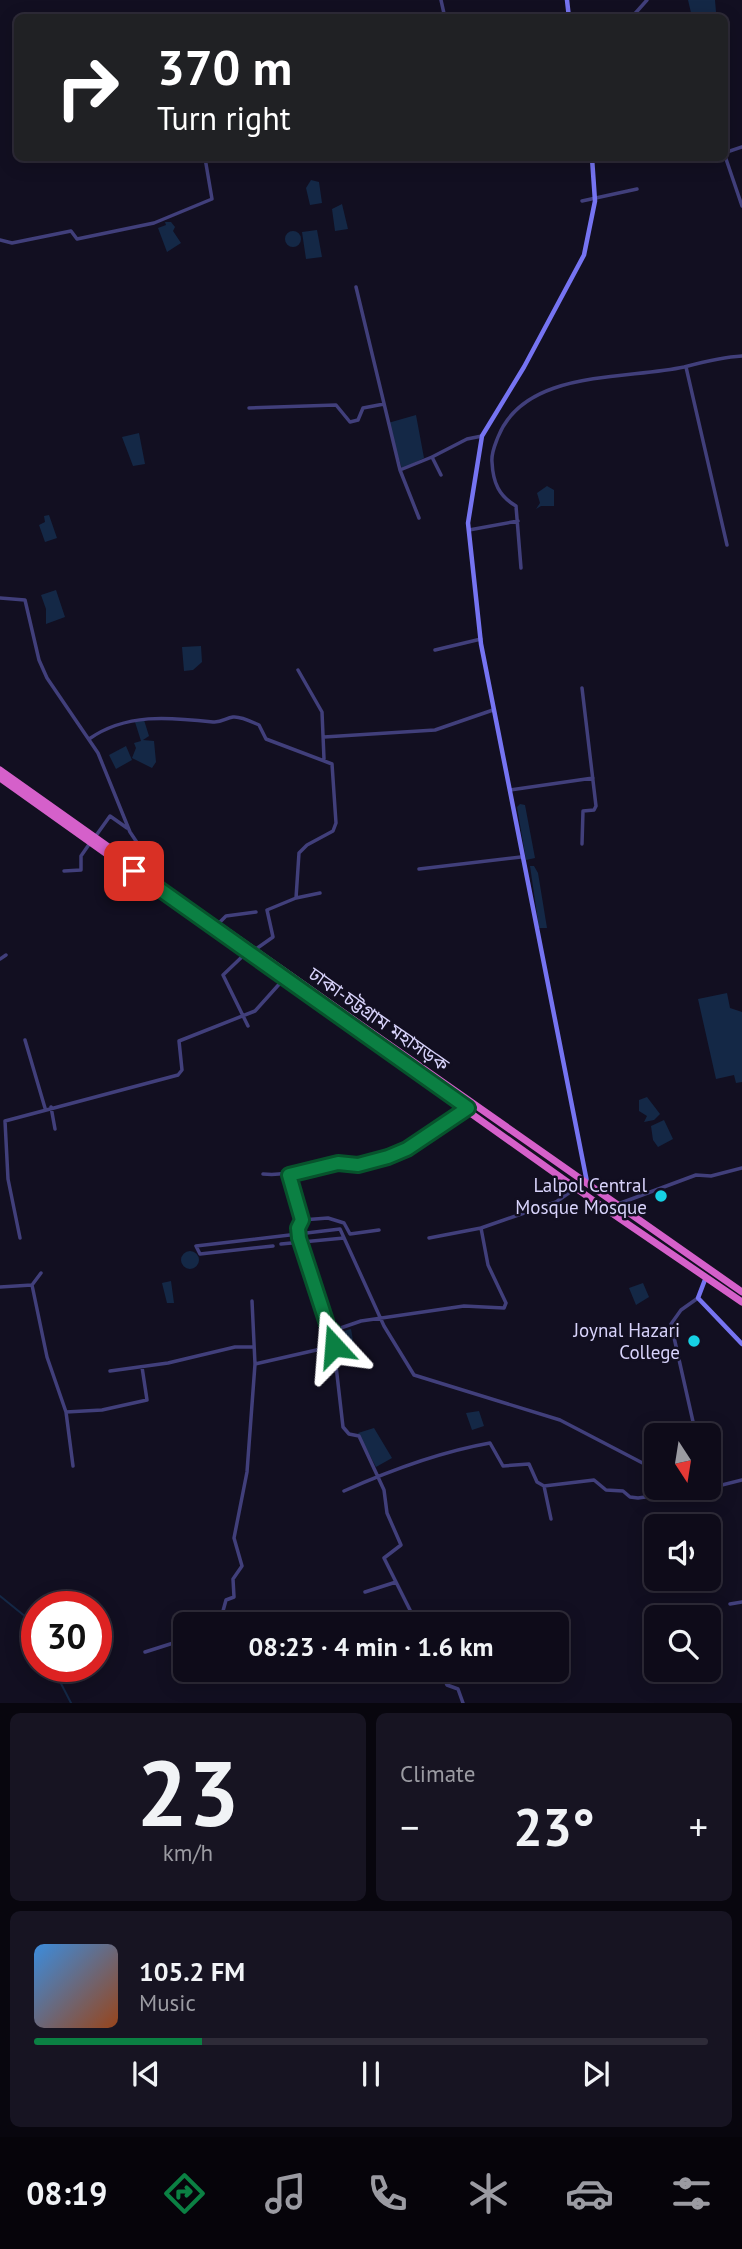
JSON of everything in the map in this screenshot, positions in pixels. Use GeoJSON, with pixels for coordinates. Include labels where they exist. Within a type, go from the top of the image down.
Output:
{"type":"FeatureCollection","features":[{"type":"Feature","properties":{"kind":"highway","name":"ঢাকা-চট্টগ্রাম মহাসড়ক"},"geometry":{"type":"LineString","coordinates":[[0,770],[468,1108],[552,1164]]}},
{"type":"Feature","properties":{"kind":"highway","name":"ঢাকা-চট্টগ্রাম মহাসড়ক"},"geometry":{"type":"LineString","coordinates":[[0,778],[156,882],[217,925],[283,979],[349,1021]]}},
{"type":"Feature","properties":{"kind":"highway","name":"ঢাকা-চট্টগ্রাম মহাসড়ক"},"geometry":{"type":"LineString","coordinates":[[357,1027],[643,1230],[742,1293]]}},
{"type":"Feature","properties":{"kind":"highway","name":"ঢাকা-চট্টগ্রাম মহাসড়ক"},"geometry":{"type":"LineString","coordinates":[[691,1262],[706,1277],[742,1302]]}},
{"type":"Feature","properties":{"kind":"main road"},"geometry":{"type":"LineString","coordinates":[[587,1182],[493,710],[481,639],[469,530],[482,436],[524,368],[584,255],[595,201],[592,161]]}},
{"type":"Feature","properties":{"kind":"main road"},"geometry":{"type":"LineString","coordinates":[[552,1164],[578,1176],[618,1204],[643,1230]]}},
{"type":"Feature","properties":{"kind":"main road"},"geometry":{"type":"LineString","coordinates":[[552,1164],[573,1190],[623,1224],[643,1230]]}},
{"type":"Feature","properties":{"kind":"main road"},"geometry":{"type":"LineString","coordinates":[[578,1176],[582,1176],[584,1171]]}},
{"type":"Feature","properties":{"kind":"main road"},"geometry":{"type":"LineString","coordinates":[[706,1277],[698,1298],[742,1344]]}},
{"type":"Feature","properties":{"kind":"street"},"geometry":{"type":"LineString","coordinates":[[635,14],[647,0]]}},
{"type":"Feature","properties":{"kind":"street"},"geometry":{"type":"LineString","coordinates":[[0,240],[12,243],[71,231],[77,239],[154,223],[212,199],[206,161]]}},
{"type":"Feature","properties":{"kind":"street"},"geometry":{"type":"LineString","coordinates":[[727,161],[742,206]]}},
{"type":"Feature","properties":{"kind":"street"},"geometry":{"type":"LineString","coordinates":[[582,201],[595,201],[637,189]]}},
{"type":"Feature","properties":{"kind":"street"},"geometry":{"type":"LineString","coordinates":[[356,286],[400,470],[419,519]]}},
{"type":"Feature","properties":{"kind":"street"},"geometry":{"type":"LineString","coordinates":[[521,568],[516,506],[502,497],[492,472],[491,454],[506,418],[548,390],[609,375],[742,356]]}},
{"type":"Feature","properties":{"kind":"street"},"geometry":{"type":"LineString","coordinates":[[686,366],[727,545]]}},
{"type":"Feature","properties":{"kind":"street"},"geometry":{"type":"LineString","coordinates":[[249,408],[336,405],[350,422],[359,420],[363,408],[384,404]]}},
{"type":"Feature","properties":{"kind":"street"},"geometry":{"type":"LineString","coordinates":[[400,470],[467,439],[482,436]]}},
{"type":"Feature","properties":{"kind":"street"},"geometry":{"type":"LineString","coordinates":[[432,457],[441,475]]}},
{"type":"Feature","properties":{"kind":"street"},"geometry":{"type":"LineString","coordinates":[[469,530],[518,521]]}},
{"type":"Feature","properties":{"kind":"street"},"geometry":{"type":"LineString","coordinates":[[0,598],[24,600],[39,660],[47,678],[89,739],[109,776],[129,829],[155,870],[156,882]]}},
{"type":"Feature","properties":{"kind":"street"},"geometry":{"type":"LineString","coordinates":[[435,650],[481,639]]}},
{"type":"Feature","properties":{"kind":"street"},"geometry":{"type":"LineString","coordinates":[[299,670],[322,712],[324,759]]}},
{"type":"Feature","properties":{"kind":"street"},"geometry":{"type":"LineString","coordinates":[[582,688],[596,806],[594,810],[583,811],[582,844]]}},
{"type":"Feature","properties":{"kind":"street"},"geometry":{"type":"LineString","coordinates":[[324,737],[435,730],[493,710]]}},
{"type":"Feature","properties":{"kind":"street"},"geometry":{"type":"LineString","coordinates":[[89,739],[111,726],[132,719],[190,718],[219,723],[236,717],[259,725],[267,739],[324,759],[333,767],[336,823],[331,833],[307,845],[299,853],[296,898]]}},
{"type":"Feature","properties":{"kind":"street"},"geometry":{"type":"LineString","coordinates":[[510,790],[593,778]]}},
{"type":"Feature","properties":{"kind":"street"},"geometry":{"type":"LineString","coordinates":[[64,871],[82,870],[81,856],[110,816],[129,829]]}},
{"type":"Feature","properties":{"kind":"street"},"geometry":{"type":"LineString","coordinates":[[419,869],[521,857]]}},
{"type":"Feature","properties":{"kind":"street"},"geometry":{"type":"LineString","coordinates":[[248,1026],[223,975],[250,951],[273,937],[267,910],[320,892]]}},
{"type":"Feature","properties":{"kind":"street"},"geometry":{"type":"LineString","coordinates":[[217,925],[226,916],[256,912]]}},
{"type":"Feature","properties":{"kind":"street"},"geometry":{"type":"LineString","coordinates":[[0,959],[6,955]]}},
{"type":"Feature","properties":{"kind":"street"},"geometry":{"type":"LineString","coordinates":[[20,1238],[8,1179],[4,1123],[15,1115],[178,1075],[182,1070],[179,1041],[255,1011],[283,979]]}},
{"type":"Feature","properties":{"kind":"street"},"geometry":{"type":"LineString","coordinates":[[25,1040],[45,1108]]}},
{"type":"Feature","properties":{"kind":"street"},"geometry":{"type":"LineString","coordinates":[[51,1107],[55,1129]]}},
{"type":"Feature","properties":{"kind":"street"},"geometry":{"type":"LineString","coordinates":[[263,1174],[289,1175],[338,1163],[358,1165],[388,1157],[407,1149],[468,1108]]}},
{"type":"Feature","properties":{"kind":"street"},"geometry":{"type":"LineString","coordinates":[[618,1204],[696,1175],[714,1175],[742,1168]]}},
{"type":"Feature","properties":{"kind":"street"},"geometry":{"type":"LineString","coordinates":[[289,1175],[302,1220],[300,1241],[328,1327],[333,1331],[341,1422],[345,1431],[359,1436],[387,1501],[387,1513],[401,1545],[384,1558],[411,1612]]}},
{"type":"Feature","properties":{"kind":"street"},"geometry":{"type":"LineString","coordinates":[[429,1238],[481,1228],[556,1202],[573,1190]]}},
{"type":"Feature","properties":{"kind":"street"},"geometry":{"type":"LineString","coordinates":[[302,1220],[328,1218],[344,1223],[350,1234],[379,1230]]}},
{"type":"Feature","properties":{"kind":"street"},"geometry":{"type":"LineString","coordinates":[[333,1331],[342,1325],[464,1306],[504,1308],[506,1303],[488,1265],[481,1228]]}},
{"type":"Feature","properties":{"kind":"street"},"geometry":{"type":"LineString","coordinates":[[273,1245],[200,1254],[196,1246],[341,1229],[382,1318],[414,1375],[560,1420],[644,1464]]}},
{"type":"Feature","properties":{"kind":"street"},"geometry":{"type":"LineString","coordinates":[[281,1244],[344,1238]]}},
{"type":"Feature","properties":{"kind":"street"},"geometry":{"type":"LineString","coordinates":[[41,1273],[33,1285],[47,1357],[66,1412],[72,1466]]}},
{"type":"Feature","properties":{"kind":"street"},"geometry":{"type":"LineString","coordinates":[[0,1287],[33,1285]]}},
{"type":"Feature","properties":{"kind":"street"},"geometry":{"type":"LineString","coordinates":[[693,1423],[671,1324],[681,1310],[698,1298]]}},
{"type":"Feature","properties":{"kind":"street"},"geometry":{"type":"LineString","coordinates":[[221,1612],[226,1600],[234,1597],[233,1579],[242,1566],[234,1538],[247,1472],[255,1364],[253,1347],[256,1328],[252,1301]]}},
{"type":"Feature","properties":{"kind":"street"},"geometry":{"type":"LineString","coordinates":[[255,1364],[334,1346]]}},
{"type":"Feature","properties":{"kind":"street"},"geometry":{"type":"LineString","coordinates":[[110,1371],[253,1347]]}},
{"type":"Feature","properties":{"kind":"street"},"geometry":{"type":"LineString","coordinates":[[66,1412],[135,1405],[147,1399],[142,1367]]}},
{"type":"Feature","properties":{"kind":"street"},"geometry":{"type":"LineString","coordinates":[[344,1491],[377,1476],[456,1449],[490,1443],[503,1466],[529,1464],[537,1482],[544,1486],[594,1480],[606,1490],[623,1491],[630,1497],[644,1496]]}},
{"type":"Feature","properties":{"kind":"street"},"geometry":{"type":"LineString","coordinates":[[721,1483],[742,1479]]}},
{"type":"Feature","properties":{"kind":"street"},"geometry":{"type":"LineString","coordinates":[[544,1486],[551,1519]]}},
{"type":"Feature","properties":{"kind":"street"},"geometry":{"type":"LineString","coordinates":[[365,1592],[396,1582]]}},
{"type":"Feature","properties":{"kind":"street"},"geometry":{"type":"LineString","coordinates":[[730,1604],[742,1602]]}},
{"type":"Feature","properties":{"kind":"street"},"geometry":{"type":"LineString","coordinates":[[145,1652],[173,1643]]}},
{"type":"Feature","properties":{"kind":"street"},"geometry":{"type":"LineString","coordinates":[[446,1682],[449,1687],[458,1689],[463,1703]]}},
{"type":"Feature","properties":{"kind":"water"},"geometry":{"type":"Polygon","coordinates":[[[688,0],[715,0],[718,14],[691,14],[688,0]]]}},
{"type":"Feature","properties":{"kind":"water"},"geometry":{"type":"Polygon","coordinates":[[[311,180],[319,182],[322,203],[310,205],[306,188],[311,180]]]}},
{"type":"Feature","properties":{"kind":"water"},"geometry":{"type":"Polygon","coordinates":[[[342,204],[348,229],[335,231],[332,209],[342,204]]]}},
{"type":"Feature","properties":{"kind":"water"},"geometry":{"type":"Polygon","coordinates":[[[165,222],[171,222],[175,227],[173,231],[181,243],[167,252],[158,228],[166,225],[165,222]]]}},
{"type":"Feature","properties":{"kind":"water"},"geometry":{"type":"Polygon","coordinates":[[[317,230],[322,257],[306,259],[302,232],[317,230]]]}},
{"type":"Feature","properties":{"kind":"water"},"geometry":{"type":"Polygon","coordinates":[[[293,231],[299,233],[299,245],[293,247],[287,245],[285,239],[287,233],[293,231]]]}},
{"type":"Feature","properties":{"kind":"water"},"geometry":{"type":"Polygon","coordinates":[[[416,415],[424,458],[402,469],[388,423],[416,415]]]}},
{"type":"Feature","properties":{"kind":"water"},"geometry":{"type":"Polygon","coordinates":[[[139,433],[145,464],[133,466],[122,437],[139,433]]]}},
{"type":"Feature","properties":{"kind":"water"},"geometry":{"type":"Polygon","coordinates":[[[547,486],[554,490],[554,506],[541,506],[536,509],[540,503],[537,493],[547,486]]]}},
{"type":"Feature","properties":{"kind":"water"},"geometry":{"type":"Polygon","coordinates":[[[49,515],[57,538],[45,542],[39,525],[45,522],[44,516],[49,515]]]}},
{"type":"Feature","properties":{"kind":"water"},"geometry":{"type":"Polygon","coordinates":[[[56,590],[65,617],[46,624],[46,609],[41,595],[56,590]]]}},
{"type":"Feature","properties":{"kind":"water"},"geometry":{"type":"Polygon","coordinates":[[[201,646],[202,662],[193,670],[184,671],[182,647],[201,646]]]}},
{"type":"Feature","properties":{"kind":"water"},"geometry":{"type":"Polygon","coordinates":[[[144,720],[149,736],[143,740],[154,741],[156,762],[152,768],[132,758],[136,748],[134,743],[141,741],[135,722],[144,720]]]}},
{"type":"Feature","properties":{"kind":"water"},"geometry":{"type":"Polygon","coordinates":[[[126,746],[132,760],[116,769],[109,755],[126,746]]]}},
{"type":"Feature","properties":{"kind":"water"},"geometry":{"type":"Polygon","coordinates":[[[520,804],[525,805],[535,858],[526,860],[517,807],[520,804]]]}},
{"type":"Feature","properties":{"kind":"water"},"geometry":{"type":"Polygon","coordinates":[[[530,866],[534,866],[538,873],[547,928],[539,928],[530,866]]]}},
{"type":"Feature","properties":{"kind":"water"},"geometry":{"type":"Polygon","coordinates":[[[727,993],[730,1008],[742,1012],[742,1082],[736,1083],[734,1075],[716,1079],[698,999],[727,993]]]}},
{"type":"Feature","properties":{"kind":"water"},"geometry":{"type":"Polygon","coordinates":[[[647,1097],[660,1114],[654,1120],[644,1122],[647,1116],[639,1111],[639,1100],[647,1097]]]}},
{"type":"Feature","properties":{"kind":"water"},"geometry":{"type":"Polygon","coordinates":[[[664,1120],[673,1139],[658,1147],[653,1140],[651,1126],[664,1120]]]}},
{"type":"Feature","properties":{"kind":"water"},"geometry":{"type":"Polygon","coordinates":[[[190,1251],[196,1254],[199,1260],[196,1266],[190,1269],[184,1266],[181,1260],[184,1254],[190,1251]]]}},
{"type":"Feature","properties":{"kind":"water"},"geometry":{"type":"Polygon","coordinates":[[[171,1281],[174,1303],[167,1303],[162,1283],[171,1281]]]}},
{"type":"Feature","properties":{"kind":"water"},"geometry":{"type":"Polygon","coordinates":[[[643,1283],[649,1297],[636,1305],[629,1288],[643,1283]]]}},
{"type":"Feature","properties":{"kind":"water"},"geometry":{"type":"Polygon","coordinates":[[[351,1329],[355,1352],[344,1353],[337,1333],[351,1329]]]}},
{"type":"Feature","properties":{"kind":"water"},"geometry":{"type":"Polygon","coordinates":[[[479,1411],[484,1426],[472,1430],[466,1413],[479,1411]]]}},
{"type":"Feature","properties":{"kind":"water"},"geometry":{"type":"Polygon","coordinates":[[[374,1428],[392,1458],[376,1467],[358,1433],[374,1428]]]}},
{"type":"Feature","properties":{"kind":"waterway"},"geometry":{"type":"LineString","coordinates":[[0,1596],[21,1613]]}},
{"type":"Feature","properties":{"kind":"waterway"},"geometry":{"type":"LineString","coordinates":[[60,1682],[71,1703]]}},
{"type":"Feature","properties":{"kind":"place","name":"Lalpol Central Mosque Mosque"},"geometry":{"type":"Point","coordinates":[661,1196]}},
{"type":"Feature","properties":{"kind":"place","name":"Joynal Hazari College"},"geometry":{"type":"Point","coordinates":[694,1341]}},
{"type":"Feature","properties":{"kind":"route"},"geometry":{"type":"LineString","coordinates":[[134,871],[443,1093],[468,1108],[407,1149],[388,1157],[358,1165],[338,1163],[289,1175],[302,1220],[298,1228],[299,1238],[328,1327],[333,1331],[334,1346]]}}]}
